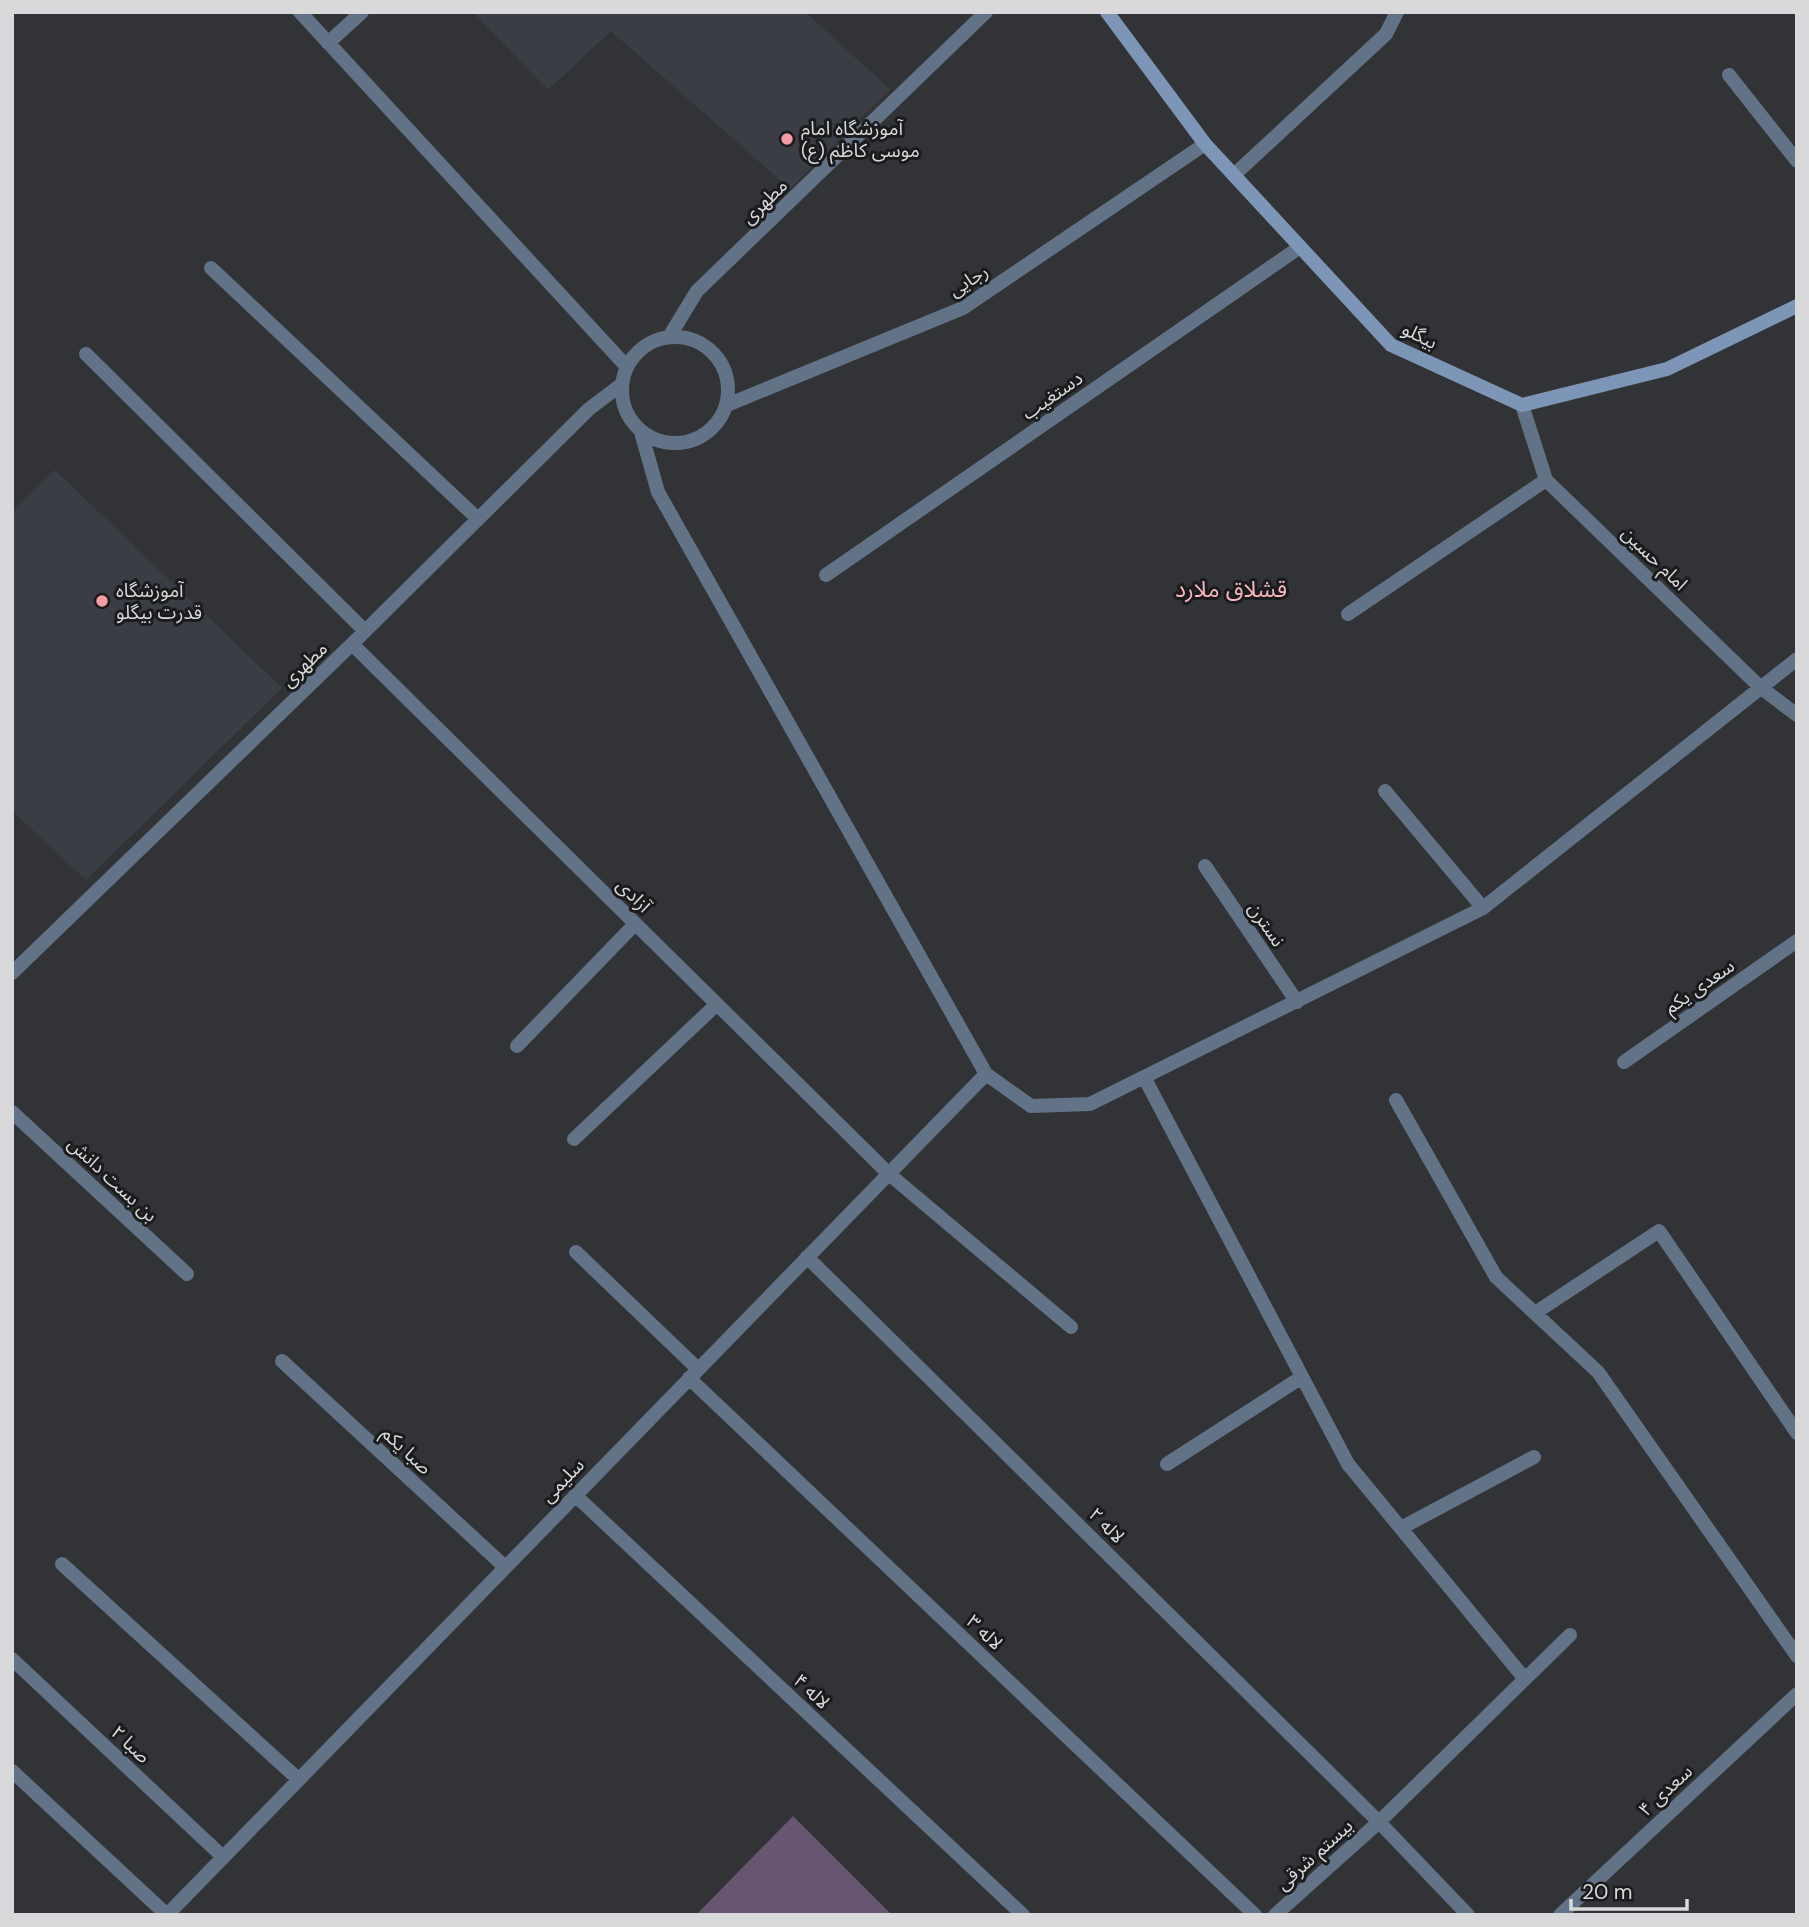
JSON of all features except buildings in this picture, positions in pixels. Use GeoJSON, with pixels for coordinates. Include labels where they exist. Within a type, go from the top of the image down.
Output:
{"type":"FeatureCollection","features":[{"type":"Feature","properties":{"kind":"street"},"geometry":{"type":"LineString","coordinates":[[300,12],[627,367]]}},
{"type":"Feature","properties":{"kind":"street"},"geometry":{"type":"LineString","coordinates":[[328,43],[362,12]]}},
{"type":"Feature","properties":{"kind":"street","name":"مطهری"},"geometry":{"type":"LineString","coordinates":[[669,337],[698,291],[986,12]]}},
{"type":"Feature","properties":{"kind":"street","name":"بیگلو"},"geometry":{"type":"LineString","coordinates":[[1107,12],[1205,144],[1391,345],[1522,405]]}},
{"type":"Feature","properties":{"kind":"street"},"geometry":{"type":"LineString","coordinates":[[1234,175],[1386,34],[1397,12]]}},
{"type":"Feature","properties":{"kind":"street"},"geometry":{"type":"LineString","coordinates":[[1729,75],[1797,161]]}},
{"type":"Feature","properties":{"kind":"street","name":"رجایی"},"geometry":{"type":"LineString","coordinates":[[727,405],[963,308],[1205,144]]}},
{"type":"Feature","properties":{"kind":"street","name":"دستغیب"},"geometry":{"type":"LineString","coordinates":[[826,575],[1300,247]]}},
{"type":"Feature","properties":{"kind":"street"},"geometry":{"type":"LineString","coordinates":[[211,268],[478,519]]}},
{"type":"Feature","properties":{"kind":"street"},"geometry":{"type":"LineString","coordinates":[[1522,405],[1667,369],[1797,306]]}},
{"type":"Feature","properties":{"kind":"street"},"geometry":{"type":"LineString","coordinates":[[641,432],[657,440],[673,443],[691,441],[707,433],[719,421],[727,405],[729,388],[725,370],[716,355],[702,344],[686,338],[669,337],[651,342],[637,352],[627,367],[622,384],[623,402],[630,418],[641,432],[658,492],[986,1074],[1031,1106],[1090,1104],[1483,908],[1797,659]]}},
{"type":"Feature","properties":{"kind":"street"},"geometry":{"type":"LineString","coordinates":[[86,354],[365,631]]}},
{"type":"Feature","properties":{"kind":"street","name":"مطهری"},"geometry":{"type":"LineString","coordinates":[[12,974],[352,645],[589,408],[622,384]]}},
{"type":"Feature","properties":{"kind":"street","name":"امام حسین"},"geometry":{"type":"LineString","coordinates":[[1522,405],[1546,480],[1760,687],[1797,715]]}},
{"type":"Feature","properties":{"kind":"street"},"geometry":{"type":"LineString","coordinates":[[1349,614],[1546,480]]}},
{"type":"Feature","properties":{"kind":"street","name":"آزادی"},"geometry":{"type":"LineString","coordinates":[[352,645],[889,1174],[1071,1327]]}},
{"type":"Feature","properties":{"kind":"street"},"geometry":{"type":"LineString","coordinates":[[1385,792],[1483,908]]}},
{"type":"Feature","properties":{"kind":"street","name":"نسترن"},"geometry":{"type":"LineString","coordinates":[[1205,866],[1297,1002]]}},
{"type":"Feature","properties":{"kind":"street"},"geometry":{"type":"LineString","coordinates":[[517,1046],[635,924]]}},
{"type":"Feature","properties":{"kind":"street","name":"سعدی یکم"},"geometry":{"type":"LineString","coordinates":[[1624,1062],[1797,941]]}},
{"type":"Feature","properties":{"kind":"street"},"geometry":{"type":"LineString","coordinates":[[574,1139],[717,1004]]}},
{"type":"Feature","properties":{"kind":"street","name":"سلیمی"},"geometry":{"type":"LineString","coordinates":[[167,1915],[986,1074]]}},
{"type":"Feature","properties":{"kind":"street"},"geometry":{"type":"LineString","coordinates":[[1144,1077],[1348,1464],[1525,1679]]}},
{"type":"Feature","properties":{"kind":"street"},"geometry":{"type":"LineString","coordinates":[[1396,1100],[1496,1277],[1598,1372],[1797,1656]]}},
{"type":"Feature","properties":{"kind":"street","name":"بن بست دانش"},"geometry":{"type":"LineString","coordinates":[[12,1112],[187,1274]]}},
{"type":"Feature","properties":{"kind":"street"},"geometry":{"type":"LineString","coordinates":[[1535,1313],[1659,1231],[1797,1433]]}},
{"type":"Feature","properties":{"kind":"street","name":"لاله ۳"},"geometry":{"type":"LineString","coordinates":[[576,1252],[693,1373],[1255,1915]]}},
{"type":"Feature","properties":{"kind":"street","name":"لاله ۲"},"geometry":{"type":"LineString","coordinates":[[807,1256],[1379,1822],[1468,1915]]}},
{"type":"Feature","properties":{"kind":"street","name":"صبا یکم"},"geometry":{"type":"LineString","coordinates":[[282,1361],[505,1567]]}},
{"type":"Feature","properties":{"kind":"street"},"geometry":{"type":"LineString","coordinates":[[1167,1464],[1302,1377]]}},
{"type":"Feature","properties":{"kind":"street"},"geometry":{"type":"LineString","coordinates":[[1401,1528],[1534,1457]]}},
{"type":"Feature","properties":{"kind":"street","name":"لاله ۴"},"geometry":{"type":"LineString","coordinates":[[575,1495],[1023,1915]]}},
{"type":"Feature","properties":{"kind":"street"},"geometry":{"type":"LineString","coordinates":[[62,1564],[298,1779]]}},
{"type":"Feature","properties":{"kind":"street","name":"بیستم شرقی"},"geometry":{"type":"LineString","coordinates":[[1275,1915],[1379,1822],[1570,1635]]}},
{"type":"Feature","properties":{"kind":"street","name":"صبا ۲"},"geometry":{"type":"LineString","coordinates":[[12,1659],[222,1856]]}},
{"type":"Feature","properties":{"kind":"street","name":"سعدی ۴"},"geometry":{"type":"LineString","coordinates":[[1560,1915],[1797,1694]]}},
{"type":"Feature","properties":{"kind":"street"},"geometry":{"type":"LineString","coordinates":[[12,1771],[167,1915]]}},
{"type":"Feature","properties":{"kind":"shaded area","name":"آموزشگاه امام موسی کاظم (ع)"},"geometry":{"type":"Polygon","coordinates":[[[473,12],[805,12],[890,89],[790,189],[611,31],[548,90],[473,12]]]}},
{"type":"Feature","properties":{"kind":"shaded area","name":"آموزشگاه قدرت بیگلو"},"geometry":{"type":"Polygon","coordinates":[[[55,470],[282,688],[86,880],[12,811],[12,513],[55,470]]]}},
{"type":"Feature","properties":{"kind":"shaded area"},"geometry":{"type":"Polygon","coordinates":[[[793,1816],[892,1915],[696,1915],[793,1816]]]}},
{"type":"Feature","properties":{"kind":"place","name":"آموزشگاه امام موسی کاظم (ع)"},"geometry":{"type":"Point","coordinates":[787,139]}},
{"type":"Feature","properties":{"kind":"place","name":"آموزشگاه قدرت بیگلو"},"geometry":{"type":"Point","coordinates":[102,601]}},
{"type":"Feature","properties":{"kind":"district","name":"قشلاق ملارد"},"geometry":{"type":"Point","coordinates":[1231,589]}}]}
